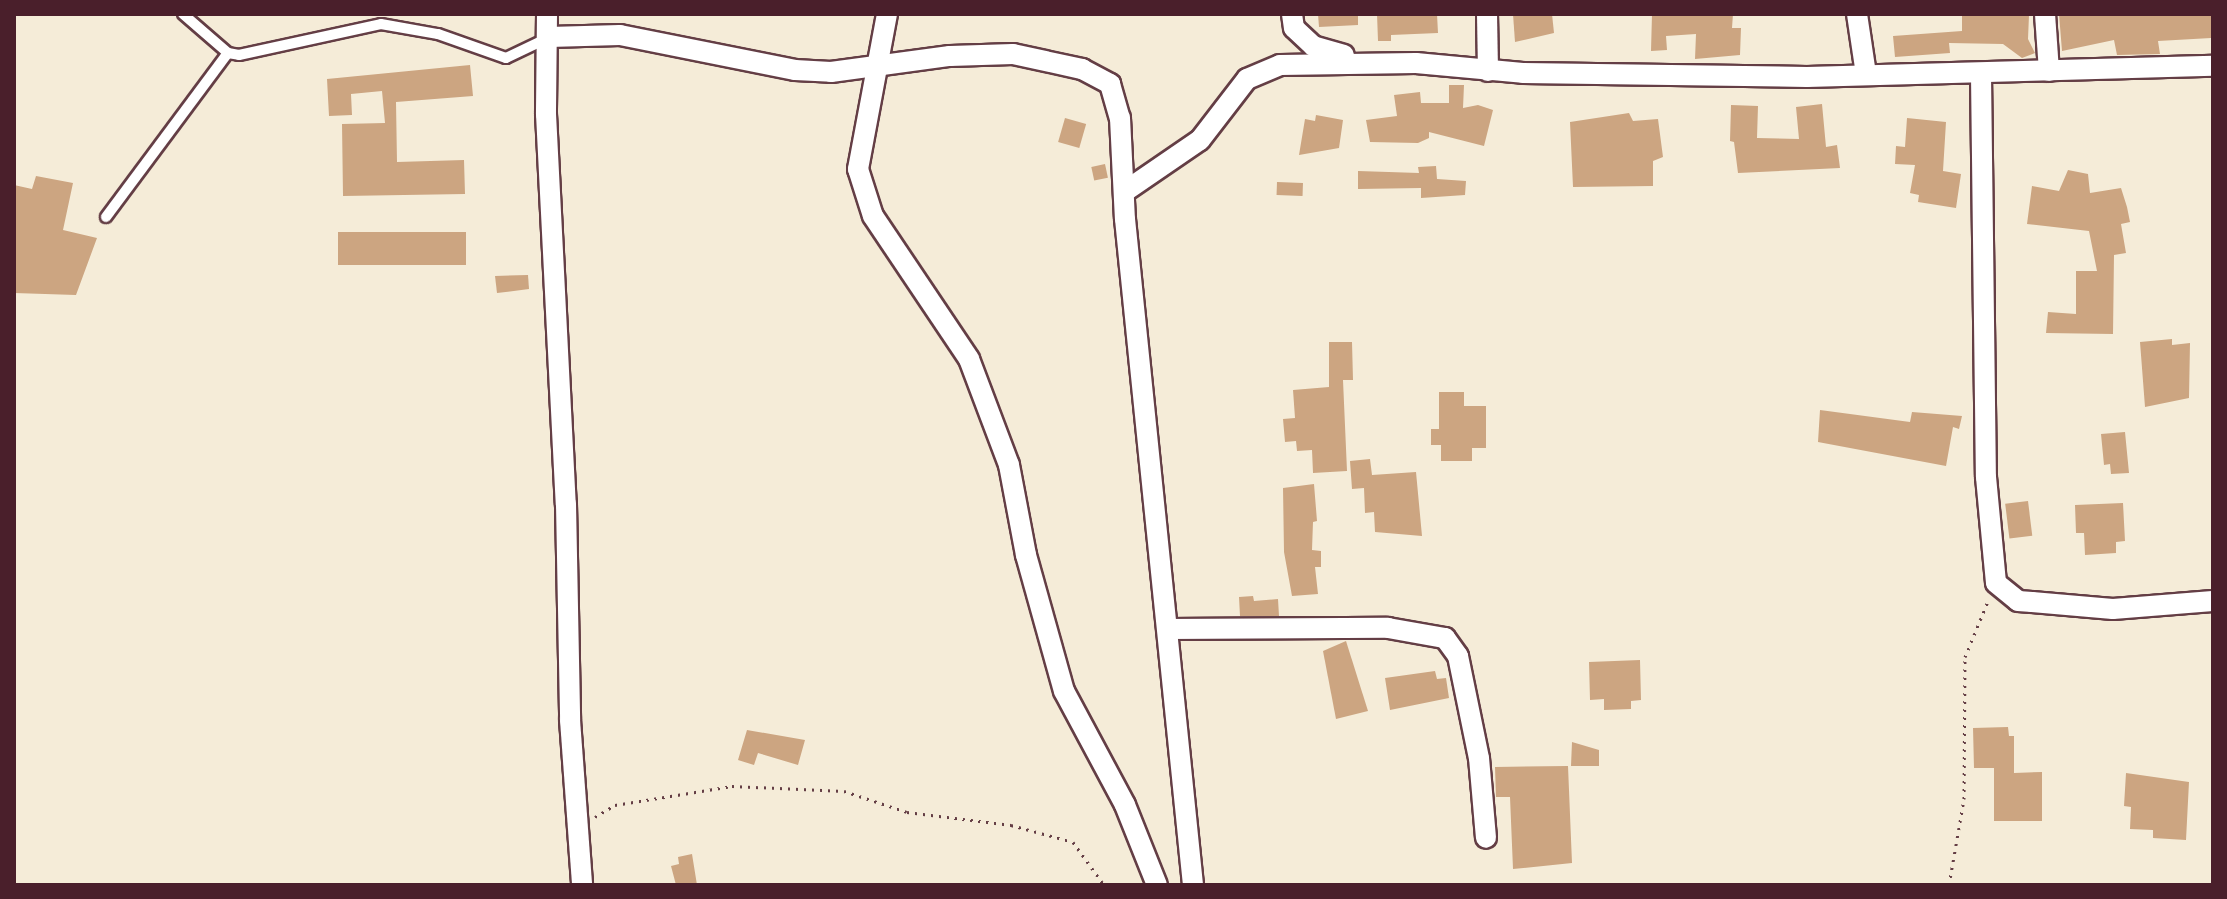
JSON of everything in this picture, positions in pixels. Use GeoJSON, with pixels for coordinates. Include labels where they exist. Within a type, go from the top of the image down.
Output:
{"type":"FeatureCollection","features":[{"type":"Feature","properties":{"kind":"street"},"geometry":{"type":"LineString","coordinates":[[547,14],[546,114],[576,815],[582,885]]}},
{"type":"Feature","properties":{"kind":"street"},"geometry":{"type":"LineString","coordinates":[[887,14],[858,169],[873,216],[969,359],[1009,465],[1026,555],[1064,691],[1137,830],[1157,885]]}},
{"type":"Feature","properties":{"kind":"street"},"geometry":{"type":"LineString","coordinates":[[1292,14],[1294,28],[1313,46],[1341,53],[1352,63]]}},
{"type":"Feature","properties":{"kind":"street"},"geometry":{"type":"LineString","coordinates":[[1487,14],[1488,71]]}},
{"type":"Feature","properties":{"kind":"street"},"geometry":{"type":"LineString","coordinates":[[1857,14],[1866,74]]}},
{"type":"Feature","properties":{"kind":"street"},"geometry":{"type":"LineString","coordinates":[[2045,14],[2049,71]]}},
{"type":"Feature","properties":{"kind":"street"},"geometry":{"type":"LineString","coordinates":[[549,37],[649,39],[795,70],[831,72],[877,64],[990,53],[1035,57],[1098,76],[1118,100],[1124,192],[1193,885]]}},
{"type":"Feature","properties":{"kind":"street"},"geometry":{"type":"LineString","coordinates":[[1124,192],[1200,140],[1252,75],[1280,65],[1352,63],[1488,71],[1981,75],[2213,66]]}},
{"type":"Feature","properties":{"kind":"street"},"geometry":{"type":"LineString","coordinates":[[1981,75],[1986,477],[1996,583],[2018,601],[2113,609],[2213,601]]}},
{"type":"Feature","properties":{"kind":"street"},"geometry":{"type":"LineString","coordinates":[[1168,629],[1388,628],[1445,638],[1456,650],[1479,758],[1486,838]]}},
{"type":"Feature","properties":{"kind":"lane"},"geometry":{"type":"LineString","coordinates":[[183,14],[228,53],[255,54],[381,24],[438,34],[506,58],[549,37]]}},
{"type":"Feature","properties":{"kind":"lane"},"geometry":{"type":"LineString","coordinates":[[106,217],[228,53]]}},
{"type":"Feature","properties":{"kind":"path"},"geometry":{"type":"LineString","coordinates":[[1949,885],[1964,799],[1965,657],[1996,583]]}},
{"type":"Feature","properties":{"kind":"path"},"geometry":{"type":"LineString","coordinates":[[576,815],[599,818],[615,805],[732,786],[844,791],[907,812],[1011,825],[1073,842],[1104,885]]}},
{"type":"Feature","properties":{"kind":"building"},"geometry":{"type":"Polygon","coordinates":[[[1318,14],[1358,14],[1358,25],[1319,27],[1318,14]]]}},
{"type":"Feature","properties":{"kind":"building"},"geometry":{"type":"Polygon","coordinates":[[[1377,14],[1437,14],[1438,33],[1391,35],[1391,41],[1378,41],[1377,14]]]}},
{"type":"Feature","properties":{"kind":"building"},"geometry":{"type":"Polygon","coordinates":[[[1513,14],[1552,14],[1554,33],[1515,42],[1513,14]]]}},
{"type":"Feature","properties":{"kind":"building"},"geometry":{"type":"Polygon","coordinates":[[[1652,14],[1733,14],[1732,28],[1741,28],[1740,55],[1695,59],[1696,34],[1666,36],[1667,50],[1651,51],[1652,14]]]}},
{"type":"Feature","properties":{"kind":"building"},"geometry":{"type":"Polygon","coordinates":[[[1962,14],[2029,15],[2028,39],[2035,53],[2022,58],[2003,44],[1949,43],[1950,53],[1895,57],[1893,36],[1962,31],[1962,14]]]}},
{"type":"Feature","properties":{"kind":"building"},"geometry":{"type":"Polygon","coordinates":[[[2059,14],[2212,14],[2211,38],[2158,41],[2160,54],[2117,55],[2114,40],[2062,51],[2059,14]]]}},
{"type":"Feature","properties":{"kind":"building"},"geometry":{"type":"Polygon","coordinates":[[[470,65],[473,96],[396,102],[397,162],[464,160],[465,194],[343,196],[342,124],[385,123],[382,91],[351,94],[352,115],[329,116],[327,79],[470,65]]]}},
{"type":"Feature","properties":{"kind":"building"},"geometry":{"type":"Polygon","coordinates":[[[1449,85],[1464,85],[1463,108],[1478,105],[1493,110],[1484,146],[1429,132],[1429,138],[1418,143],[1370,142],[1366,120],[1397,116],[1394,95],[1420,92],[1421,103],[1449,103],[1449,85]]]}},
{"type":"Feature","properties":{"kind":"building"},"geometry":{"type":"Polygon","coordinates":[[[1822,104],[1826,147],[1837,145],[1840,168],[1738,173],[1734,142],[1730,141],[1731,105],[1758,106],[1757,138],[1799,139],[1796,107],[1822,104]]]}},
{"type":"Feature","properties":{"kind":"building"},"geometry":{"type":"Polygon","coordinates":[[[1629,113],[1633,121],[1658,119],[1663,157],[1653,161],[1653,186],[1573,187],[1570,122],[1629,113]]]}},
{"type":"Feature","properties":{"kind":"building"},"geometry":{"type":"Polygon","coordinates":[[[1316,115],[1343,120],[1339,148],[1299,155],[1305,119],[1315,121],[1316,115]]]}},
{"type":"Feature","properties":{"kind":"building"},"geometry":{"type":"Polygon","coordinates":[[[1065,118],[1086,124],[1079,148],[1058,142],[1065,118]]]}},
{"type":"Feature","properties":{"kind":"building"},"geometry":{"type":"Polygon","coordinates":[[[1907,118],[1946,122],[1943,171],[1961,174],[1956,208],[1918,202],[1919,195],[1910,193],[1915,165],[1895,164],[1896,146],[1905,147],[1907,118]]]}},
{"type":"Feature","properties":{"kind":"building"},"geometry":{"type":"Polygon","coordinates":[[[1105,164],[1108,178],[1094,181],[1091,167],[1105,164]]]}},
{"type":"Feature","properties":{"kind":"building"},"geometry":{"type":"Polygon","coordinates":[[[1436,166],[1437,179],[1466,181],[1465,195],[1421,198],[1421,188],[1358,189],[1358,171],[1419,173],[1418,167],[1436,166]]]}},
{"type":"Feature","properties":{"kind":"building"},"geometry":{"type":"Polygon","coordinates":[[[2068,170],[2088,174],[2090,193],[2121,188],[2127,207],[2130,222],[2121,224],[2126,253],[2114,255],[2113,334],[2046,333],[2048,312],[2076,314],[2076,271],[2097,271],[2089,231],[2027,224],[2032,186],[2059,191],[2068,170]]]}},
{"type":"Feature","properties":{"kind":"building"},"geometry":{"type":"Polygon","coordinates":[[[36,176],[73,183],[63,230],[97,238],[76,295],[14,293],[14,185],[32,189],[36,176]]]}},
{"type":"Feature","properties":{"kind":"building"},"geometry":{"type":"Polygon","coordinates":[[[1277,182],[1303,183],[1303,196],[1277,195],[1277,182]]]}},
{"type":"Feature","properties":{"kind":"building"},"geometry":{"type":"Polygon","coordinates":[[[338,232],[466,232],[466,265],[338,265],[338,232]]]}},
{"type":"Feature","properties":{"kind":"building"},"geometry":{"type":"Polygon","coordinates":[[[528,275],[529,289],[497,293],[495,276],[528,275]]]}},
{"type":"Feature","properties":{"kind":"building"},"geometry":{"type":"Polygon","coordinates":[[[2172,339],[2172,345],[2190,343],[2189,398],[2145,407],[2140,342],[2172,339]]]}},
{"type":"Feature","properties":{"kind":"building"},"geometry":{"type":"Polygon","coordinates":[[[1329,342],[1352,342],[1353,380],[1343,380],[1347,471],[1313,473],[1312,450],[1297,451],[1296,441],[1285,442],[1283,419],[1295,418],[1293,390],[1329,387],[1329,342]]]}},
{"type":"Feature","properties":{"kind":"building"},"geometry":{"type":"Polygon","coordinates":[[[1439,392],[1464,392],[1464,406],[1486,406],[1486,448],[1472,448],[1472,461],[1441,461],[1441,445],[1431,445],[1431,429],[1439,429],[1439,392]]]}},
{"type":"Feature","properties":{"kind":"building"},"geometry":{"type":"Polygon","coordinates":[[[1820,410],[1910,422],[1912,412],[1962,416],[1959,429],[1953,427],[1946,466],[1818,442],[1820,410]]]}},
{"type":"Feature","properties":{"kind":"building"},"geometry":{"type":"Polygon","coordinates":[[[2125,432],[2129,473],[2111,474],[2110,464],[2104,465],[2101,434],[2125,432]]]}},
{"type":"Feature","properties":{"kind":"building"},"geometry":{"type":"Polygon","coordinates":[[[1370,459],[1372,475],[1416,472],[1422,536],[1375,532],[1374,512],[1365,513],[1364,488],[1352,489],[1350,461],[1370,459]]]}},
{"type":"Feature","properties":{"kind":"building"},"geometry":{"type":"Polygon","coordinates":[[[1314,484],[1317,521],[1313,522],[1312,550],[1321,551],[1321,567],[1315,567],[1318,594],[1292,596],[1284,552],[1283,488],[1314,484]]]}},
{"type":"Feature","properties":{"kind":"building"},"geometry":{"type":"Polygon","coordinates":[[[2028,501],[2032,536],[2009,539],[2005,504],[2028,501]]]}},
{"type":"Feature","properties":{"kind":"building"},"geometry":{"type":"Polygon","coordinates":[[[2123,503],[2125,541],[2116,542],[2116,553],[2085,555],[2084,533],[2076,533],[2075,505],[2123,503]]]}},
{"type":"Feature","properties":{"kind":"building"},"geometry":{"type":"Polygon","coordinates":[[[1253,596],[1254,601],[1278,599],[1279,616],[1240,616],[1239,597],[1253,596]]]}},
{"type":"Feature","properties":{"kind":"building"},"geometry":{"type":"Polygon","coordinates":[[[1346,641],[1368,711],[1336,719],[1323,651],[1346,641]]]}},
{"type":"Feature","properties":{"kind":"building"},"geometry":{"type":"Polygon","coordinates":[[[1640,660],[1641,700],[1631,701],[1631,709],[1604,710],[1604,699],[1590,700],[1589,662],[1640,660]]]}},
{"type":"Feature","properties":{"kind":"building"},"geometry":{"type":"Polygon","coordinates":[[[1435,671],[1437,679],[1446,678],[1449,698],[1390,710],[1385,678],[1435,671]]]}},
{"type":"Feature","properties":{"kind":"building"},"geometry":{"type":"Polygon","coordinates":[[[2008,727],[2009,736],[2014,736],[2014,773],[2042,772],[2042,821],[1994,821],[1994,768],[1974,768],[1973,728],[2008,727]]]}},
{"type":"Feature","properties":{"kind":"building"},"geometry":{"type":"Polygon","coordinates":[[[747,730],[805,740],[798,765],[758,753],[754,765],[738,760],[747,730]]]}},
{"type":"Feature","properties":{"kind":"building"},"geometry":{"type":"Polygon","coordinates":[[[1572,742],[1599,750],[1599,766],[1571,766],[1572,742]]]}},
{"type":"Feature","properties":{"kind":"building"},"geometry":{"type":"Polygon","coordinates":[[[1568,766],[1572,863],[1513,869],[1510,797],[1496,797],[1495,767],[1568,766]]]}},
{"type":"Feature","properties":{"kind":"building"},"geometry":{"type":"Polygon","coordinates":[[[2126,773],[2189,782],[2186,840],[2153,838],[2153,830],[2130,829],[2131,807],[2124,806],[2126,773]]]}},
{"type":"Feature","properties":{"kind":"building"},"geometry":{"type":"Polygon","coordinates":[[[692,854],[697,885],[676,885],[671,866],[679,864],[678,857],[692,854]]]}}]}
